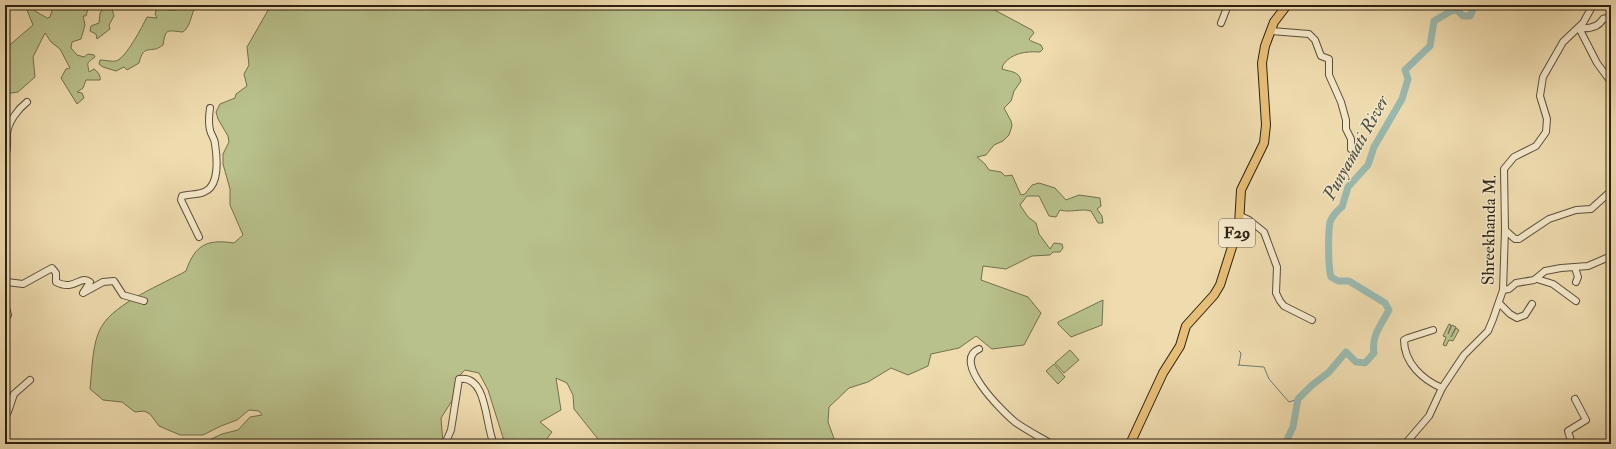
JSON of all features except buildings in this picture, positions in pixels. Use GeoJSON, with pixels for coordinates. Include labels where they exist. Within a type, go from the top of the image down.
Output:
{"type":"FeatureCollection","features":[{"type":"Feature","properties":{"kind":"main road","name":"F29"},"geometry":{"type":"LineString","coordinates":[[1130,444],[1163,373],[1180,346],[1186,326],[1214,295],[1220,285],[1239,225],[1241,190],[1264,143],[1266,125],[1262,63],[1265,46],[1272,31],[1274,22],[1287,5]]}},
{"type":"Feature","properties":{"kind":"street"},"geometry":{"type":"LineString","coordinates":[[1221,23],[1228,5]]}},
{"type":"Feature","properties":{"kind":"street","name":"Shreekhanda M."},"geometry":{"type":"LineString","coordinates":[[1410,443],[1429,416],[1442,388],[1464,355],[1488,331],[1503,290],[1505,230],[1504,169],[1514,157],[1536,146],[1546,132],[1547,119],[1540,96],[1543,77],[1563,42],[1579,28],[1587,18],[1593,5]]}},
{"type":"Feature","properties":{"kind":"street"},"geometry":{"type":"LineString","coordinates":[[1579,28],[1591,29],[1600,24],[1603,19],[1611,17]]}},
{"type":"Feature","properties":{"kind":"street"},"geometry":{"type":"LineString","coordinates":[[1579,28],[1597,63],[1611,82]]}},
{"type":"Feature","properties":{"kind":"street"},"geometry":{"type":"LineString","coordinates":[[1272,31],[1309,34],[1314,40],[1321,56],[1329,60],[1329,75],[1341,102],[1346,120],[1346,129],[1351,139],[1351,150]]}},
{"type":"Feature","properties":{"kind":"street"},"geometry":{"type":"LineString","coordinates":[[5,157],[7,152],[7,132],[9,127],[14,115],[27,102]]}},
{"type":"Feature","properties":{"kind":"street"},"geometry":{"type":"LineString","coordinates":[[199,237],[181,200],[182,196],[204,192],[209,188],[215,178],[219,164],[216,157],[216,143],[208,121],[210,108]]}},
{"type":"Feature","properties":{"kind":"street"},"geometry":{"type":"LineString","coordinates":[[1505,230],[1514,239],[1519,238],[1549,219],[1576,210],[1591,209],[1611,191]]}},
{"type":"Feature","properties":{"kind":"street"},"geometry":{"type":"LineString","coordinates":[[1240,216],[1249,220],[1264,232],[1277,269],[1276,293],[1280,301],[1284,306],[1312,320]]}},
{"type":"Feature","properties":{"kind":"street"},"geometry":{"type":"LineString","coordinates":[[1537,279],[1545,271],[1588,266],[1611,256]]}},
{"type":"Feature","properties":{"kind":"street"},"geometry":{"type":"LineString","coordinates":[[5,285],[7,282],[23,284],[52,268],[56,273],[56,282],[62,285],[69,286],[83,279],[87,279],[90,282],[83,293],[103,282],[114,281],[123,295],[144,301]]}},
{"type":"Feature","properties":{"kind":"street"},"geometry":{"type":"LineString","coordinates":[[1575,268],[1578,277],[1576,282]]}},
{"type":"Feature","properties":{"kind":"street"},"geometry":{"type":"LineString","coordinates":[[1503,290],[1516,283],[1537,279],[1553,284],[1576,301]]}},
{"type":"Feature","properties":{"kind":"street"},"geometry":{"type":"LineString","coordinates":[[1499,303],[1510,314],[1517,318],[1525,315],[1532,304]]}},
{"type":"Feature","properties":{"kind":"street"},"geometry":{"type":"LineString","coordinates":[[5,304],[8,316],[5,319]]}},
{"type":"Feature","properties":{"kind":"street"},"geometry":{"type":"LineString","coordinates":[[1433,330],[1408,338],[1404,340],[1404,344],[1408,359],[1426,380],[1442,388]]}},
{"type":"Feature","properties":{"kind":"street"},"geometry":{"type":"LineString","coordinates":[[979,349],[975,350],[970,357],[970,364],[989,396],[1028,431],[1050,443]]}},
{"type":"Feature","properties":{"kind":"street"},"geometry":{"type":"LineString","coordinates":[[446,444],[451,430],[459,379],[465,378],[475,383],[481,393],[494,444]]}},
{"type":"Feature","properties":{"kind":"street"},"geometry":{"type":"LineString","coordinates":[[5,415],[8,412],[8,402],[14,394],[30,380]]}},
{"type":"Feature","properties":{"kind":"street"},"geometry":{"type":"LineString","coordinates":[[1572,444],[1568,431],[1586,420],[1575,399]]}},
{"type":"Feature","properties":{"kind":"green space"},"geometry":{"type":"Polygon","coordinates":[[[25,5],[34,5],[35,11],[47,18],[50,17],[53,7],[56,5],[89,5],[86,16],[83,16],[85,25],[81,39],[72,42],[71,48],[77,55],[84,57],[88,54],[94,55],[95,57],[88,64],[89,72],[94,69],[99,75],[100,80],[86,80],[83,88],[77,92],[82,93],[84,98],[77,104],[61,78],[66,69],[70,68],[60,49],[51,42],[45,33],[33,57],[35,77],[18,92],[5,94],[5,49],[33,25],[25,5]]]}},
{"type":"Feature","properties":{"kind":"green space"},"geometry":{"type":"Polygon","coordinates":[[[105,5],[118,5],[112,9],[114,16],[109,25],[110,29],[97,39],[96,34],[90,31],[91,26],[99,23],[100,13],[105,5]]]}},
{"type":"Feature","properties":{"kind":"green space"},"geometry":{"type":"Polygon","coordinates":[[[180,5],[196,5],[189,23],[183,32],[168,31],[165,35],[163,45],[159,48],[148,50],[143,53],[139,63],[127,70],[124,67],[116,71],[103,67],[99,64],[100,60],[116,61],[120,59],[133,42],[147,17],[157,18],[155,14],[156,10],[163,6],[167,10],[176,10],[180,5]]]}},
{"type":"Feature","properties":{"kind":"green space"},"geometry":{"type":"Polygon","coordinates":[[[271,5],[985,5],[1032,30],[1034,33],[1029,39],[1041,45],[1043,49],[1040,52],[1029,52],[1015,55],[1003,65],[1002,69],[1011,71],[1018,75],[1021,81],[1014,91],[1011,101],[1004,108],[1012,126],[1009,135],[1003,141],[994,145],[986,155],[977,157],[989,170],[1001,172],[1005,176],[1012,175],[1021,195],[1025,194],[1032,185],[1039,183],[1055,188],[1066,200],[1079,195],[1100,198],[1101,206],[1097,209],[1102,216],[1103,223],[1098,223],[1091,211],[1087,210],[1060,210],[1056,217],[1049,216],[1039,196],[1027,196],[1020,205],[1028,217],[1036,223],[1039,234],[1050,249],[1054,243],[1062,244],[1063,248],[1060,252],[1053,252],[1050,255],[1032,256],[1006,269],[983,266],[981,280],[1028,297],[1041,313],[1024,345],[992,349],[976,336],[959,348],[931,354],[928,366],[908,375],[891,368],[868,382],[849,388],[829,407],[828,422],[836,444],[602,444],[574,409],[573,395],[567,383],[556,378],[561,410],[540,422],[552,432],[543,444],[505,444],[488,390],[479,373],[465,370],[458,377],[455,396],[441,418],[443,444],[209,444],[211,439],[222,434],[238,430],[250,417],[262,415],[259,411],[249,410],[237,420],[203,435],[180,435],[159,426],[150,414],[144,411],[135,412],[122,402],[103,400],[90,389],[93,356],[96,340],[102,326],[117,310],[140,295],[186,271],[198,249],[204,245],[217,242],[234,243],[243,235],[230,205],[230,189],[223,164],[223,154],[229,142],[228,136],[218,119],[216,112],[220,104],[235,98],[236,94],[247,86],[244,74],[249,65],[247,47],[271,5]]]}},
{"type":"Feature","properties":{"kind":"green space"},"geometry":{"type":"Polygon","coordinates":[[[1103,300],[1102,325],[1071,337],[1058,324],[1058,322],[1103,300]]]}},
{"type":"Feature","properties":{"kind":"green space"},"geometry":{"type":"Polygon","coordinates":[[[1449,324],[1451,325],[1448,334],[1452,325],[1456,327],[1451,337],[1456,328],[1459,330],[1453,341],[1449,340],[1446,346],[1443,345],[1446,337],[1443,336],[1449,324]]]}},
{"type":"Feature","properties":{"kind":"green space"},"geometry":{"type":"Polygon","coordinates":[[[1070,350],[1079,360],[1064,373],[1055,363],[1070,350]]]}},
{"type":"Feature","properties":{"kind":"green space"},"geometry":{"type":"Polygon","coordinates":[[[1054,364],[1065,377],[1058,384],[1046,371],[1054,364]]]}},
{"type":"Feature","properties":{"kind":"waterway","name":"Punyamati River"},"geometry":{"type":"LineString","coordinates":[[1285,444],[1293,427],[1298,399],[1311,386],[1329,372],[1346,352],[1356,362],[1365,363],[1374,353],[1373,347],[1375,336],[1389,310],[1385,303],[1349,281],[1338,281],[1331,277],[1329,266],[1330,222],[1338,210],[1342,207],[1348,187],[1368,165],[1374,147],[1402,99],[1408,79],[1405,70],[1430,46],[1434,21],[1451,11],[1457,10],[1463,16],[1470,16],[1475,5]]}},
{"type":"Feature","properties":{"kind":"waterway"},"geometry":{"type":"LineString","coordinates":[[1239,351],[1241,353],[1239,365]]}},
{"type":"Feature","properties":{"kind":"waterway"},"geometry":{"type":"LineString","coordinates":[[1238,365],[1264,367],[1269,379],[1289,402],[1298,399]]}}]}
